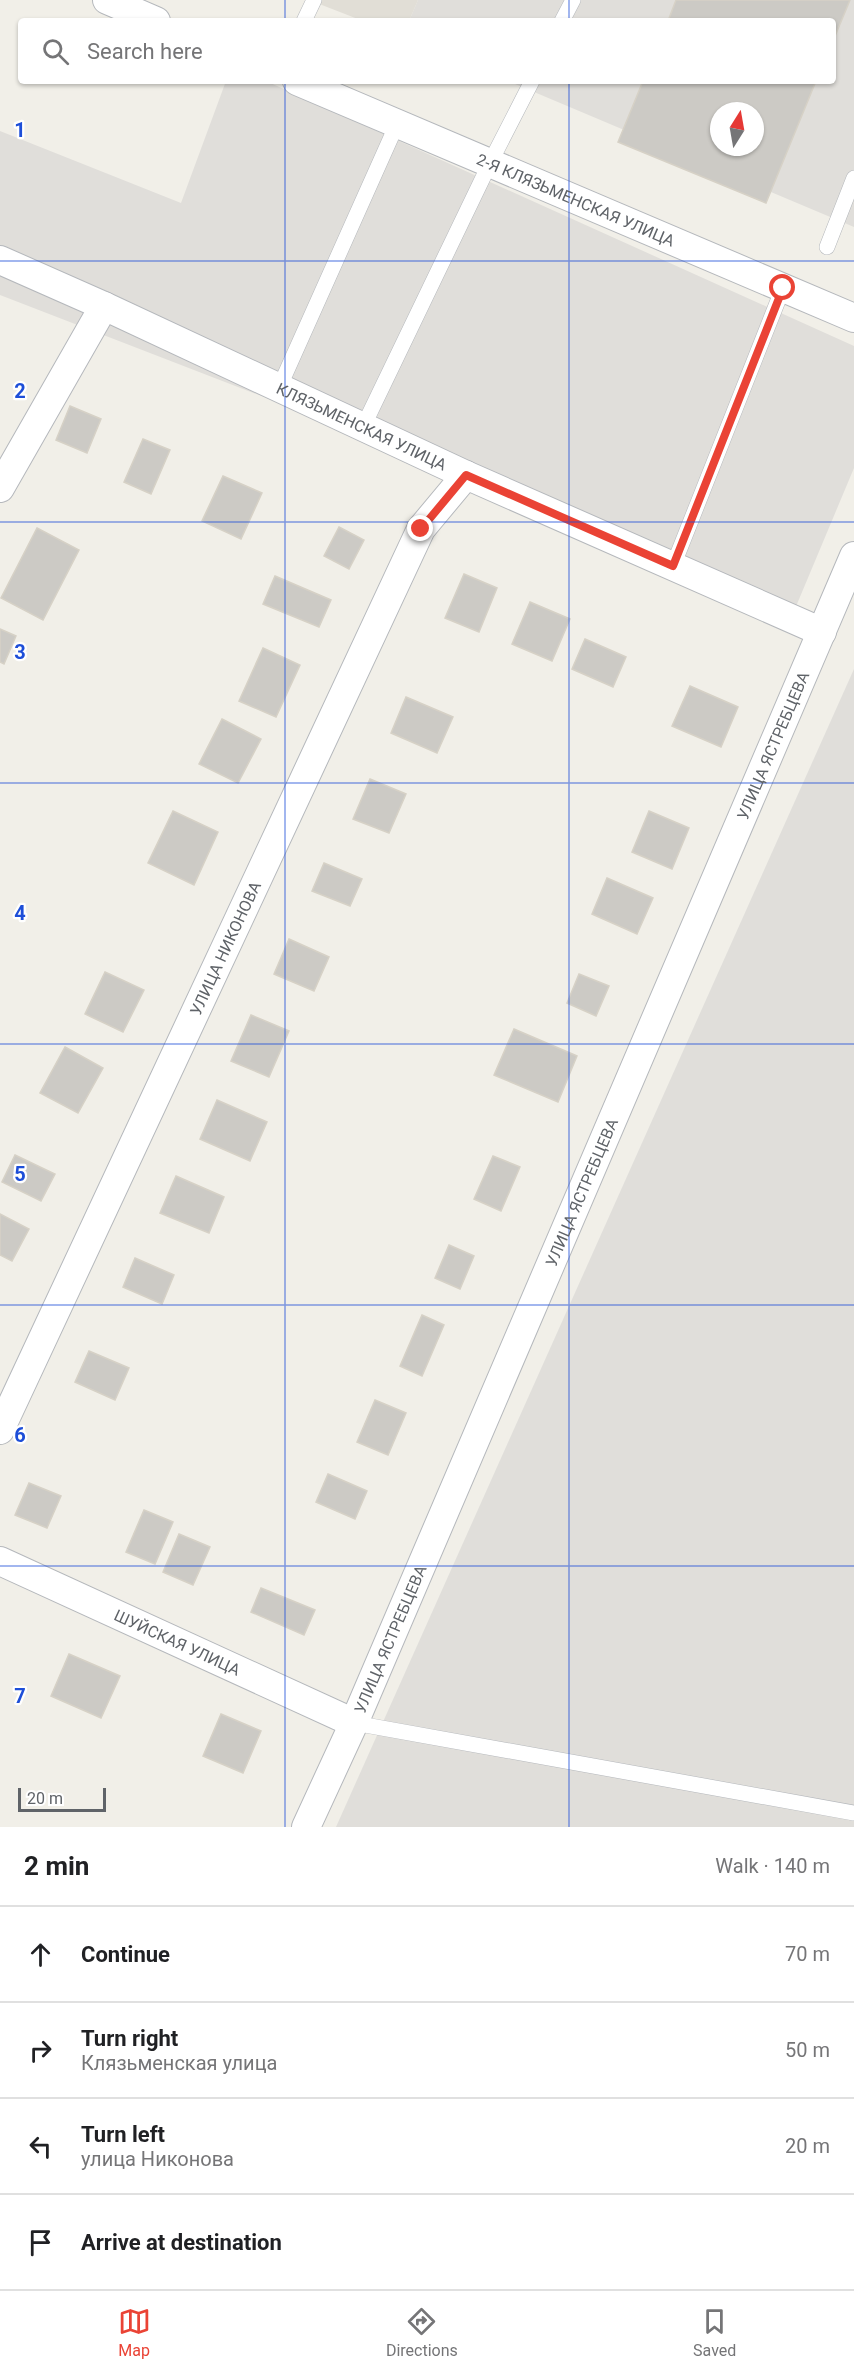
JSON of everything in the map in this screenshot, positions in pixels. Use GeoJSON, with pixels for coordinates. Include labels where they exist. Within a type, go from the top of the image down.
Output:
{"type":"FeatureCollection","features":[{"type":"Feature","properties":{"kind":"street"},"geometry":{"type":"LineString","coordinates":[[107,0],[149,18]]}},
{"type":"Feature","properties":{"kind":"street","name":"2-Я КЛЯЗЬМЕНСКАЯ УЛИЦА"},"geometry":{"type":"LineString","coordinates":[[304,84],[854,318]]}},
{"type":"Feature","properties":{"kind":"street","name":"КЛЯЗЬМЕНСКАЯ УЛИЦА"},"geometry":{"type":"LineString","coordinates":[[0,260],[104,306],[466,475],[822,632]]}},
{"type":"Feature","properties":{"kind":"street"},"geometry":{"type":"LineString","coordinates":[[0,488],[104,306]]}},
{"type":"Feature","properties":{"kind":"street","name":"УЛИЦА НИКОНОВА"},"geometry":{"type":"LineString","coordinates":[[0,1430],[421,529],[466,475]]}},
{"type":"Feature","properties":{"kind":"street","name":"УЛИЦА ЯСТРЕБЦЕВА"},"geometry":{"type":"LineString","coordinates":[[306,1827],[354,1723],[854,556]]}},
{"type":"Feature","properties":{"kind":"street","name":"ШУЙСКАЯ УЛИЦА"},"geometry":{"type":"LineString","coordinates":[[0,1561],[354,1723]]}},
{"type":"Feature","properties":{"kind":"lane"},"geometry":{"type":"LineString","coordinates":[[305,18],[314,0]]}},
{"type":"Feature","properties":{"kind":"lane"},"geometry":{"type":"LineString","coordinates":[[564,18],[573,0]]}},
{"type":"Feature","properties":{"kind":"lane"},"geometry":{"type":"LineString","coordinates":[[363,427],[530,84]]}},
{"type":"Feature","properties":{"kind":"lane"},"geometry":{"type":"LineString","coordinates":[[279,388],[397,124]]}},
{"type":"Feature","properties":{"kind":"lane"},"geometry":{"type":"LineString","coordinates":[[827,247],[854,178]]}},
{"type":"Feature","properties":{"kind":"lane"},"geometry":{"type":"LineString","coordinates":[[673,566],[783,288]]}},
{"type":"Feature","properties":{"kind":"lane"},"geometry":{"type":"LineString","coordinates":[[354,1723],[854,1813]]}},
{"type":"Feature","properties":{"kind":"shaded area"},"geometry":{"type":"Polygon","coordinates":[[[309,0],[418,0],[410,18],[355,18],[309,0]]]}},
{"type":"Feature","properties":{"kind":"shaded area"},"geometry":{"type":"Polygon","coordinates":[[[418,0],[854,0],[854,227],[515,84],[836,84],[836,18],[410,18],[418,0]]]}},
{"type":"Feature","properties":{"kind":"shaded area"},"geometry":{"type":"Polygon","coordinates":[[[225,84],[273,84],[854,346],[854,468],[792,616],[466,475],[0,295],[0,131],[181,203],[225,84]]]}},
{"type":"Feature","properties":{"kind":"shaded area"},"geometry":{"type":"Polygon","coordinates":[[[854,669],[854,1827],[336,1827],[854,669]]]}},
{"type":"Feature","properties":{"kind":"building"},"geometry":{"type":"Polygon","coordinates":[[[676,0],[850,0],[836,34],[836,18],[669,18],[676,0]]]}},
{"type":"Feature","properties":{"kind":"building"},"geometry":{"type":"Polygon","coordinates":[[[642,84],[815,84],[766,203],[618,142],[642,84]]]}},
{"type":"Feature","properties":{"kind":"building"},"geometry":{"type":"Polygon","coordinates":[[[70,406],[101,419],[87,453],[56,440],[70,406]]]}},
{"type":"Feature","properties":{"kind":"building"},"geometry":{"type":"Polygon","coordinates":[[[143,439],[170,450],[151,494],[124,482],[143,439]]]}},
{"type":"Feature","properties":{"kind":"building"},"geometry":{"type":"Polygon","coordinates":[[[223,476],[262,493],[241,539],[202,521],[223,476]]]}},
{"type":"Feature","properties":{"kind":"building"},"geometry":{"type":"Polygon","coordinates":[[[339,527],[364,540],[349,569],[324,556],[339,527]]]}},
{"type":"Feature","properties":{"kind":"building"},"geometry":{"type":"Polygon","coordinates":[[[37,528],[79,550],[43,620],[1,598],[37,528]]]}},
{"type":"Feature","properties":{"kind":"building"},"geometry":{"type":"Polygon","coordinates":[[[464,574],[497,588],[479,632],[445,618],[464,574]]]}},
{"type":"Feature","properties":{"kind":"building"},"geometry":{"type":"Polygon","coordinates":[[[275,576],[331,600],[319,627],[263,604],[275,576]]]}},
{"type":"Feature","properties":{"kind":"building"},"geometry":{"type":"Polygon","coordinates":[[[530,602],[570,619],[552,661],[512,644],[530,602]]]}},
{"type":"Feature","properties":{"kind":"building"},"geometry":{"type":"Polygon","coordinates":[[[0,629],[16,636],[4,664],[0,662],[0,629]]]}},
{"type":"Feature","properties":{"kind":"building"},"geometry":{"type":"Polygon","coordinates":[[[585,639],[626,657],[613,687],[572,669],[585,639]]]}},
{"type":"Feature","properties":{"kind":"building"},"geometry":{"type":"Polygon","coordinates":[[[263,648],[300,665],[276,717],[239,701],[263,648]]]}},
{"type":"Feature","properties":{"kind":"building"},"geometry":{"type":"Polygon","coordinates":[[[690,686],[738,707],[721,747],[672,726],[690,686]]]}},
{"type":"Feature","properties":{"kind":"building"},"geometry":{"type":"Polygon","coordinates":[[[406,697],[453,717],[437,753],[391,733],[406,697]]]}},
{"type":"Feature","properties":{"kind":"building"},"geometry":{"type":"Polygon","coordinates":[[[222,719],[261,739],[238,783],[199,764],[222,719]]]}},
{"type":"Feature","properties":{"kind":"building"},"geometry":{"type":"Polygon","coordinates":[[[370,779],[406,794],[389,833],[353,819],[370,779]]]}},
{"type":"Feature","properties":{"kind":"building"},"geometry":{"type":"Polygon","coordinates":[[[173,811],[218,832],[194,885],[148,863],[173,811]]]}},
{"type":"Feature","properties":{"kind":"building"},"geometry":{"type":"Polygon","coordinates":[[[649,811],[689,828],[672,869],[632,852],[649,811]]]}},
{"type":"Feature","properties":{"kind":"building"},"geometry":{"type":"Polygon","coordinates":[[[324,863],[362,879],[350,906],[312,891],[324,863]]]}},
{"type":"Feature","properties":{"kind":"building"},"geometry":{"type":"Polygon","coordinates":[[[607,878],[653,898],[637,934],[592,914],[607,878]]]}},
{"type":"Feature","properties":{"kind":"building"},"geometry":{"type":"Polygon","coordinates":[[[289,939],[329,957],[314,991],[274,974],[289,939]]]}},
{"type":"Feature","properties":{"kind":"building"},"geometry":{"type":"Polygon","coordinates":[[[105,972],[144,990],[123,1032],[85,1014],[105,972]]]}},
{"type":"Feature","properties":{"kind":"building"},"geometry":{"type":"Polygon","coordinates":[[[579,974],[609,986],[596,1016],[567,1003],[579,974]]]}},
{"type":"Feature","properties":{"kind":"building"},"geometry":{"type":"Polygon","coordinates":[[[251,1015],[289,1031],[269,1077],[231,1061],[251,1015]]]}},
{"type":"Feature","properties":{"kind":"building"},"geometry":{"type":"Polygon","coordinates":[[[514,1029],[577,1056],[558,1102],[494,1075],[514,1029]]]}},
{"type":"Feature","properties":{"kind":"building"},"geometry":{"type":"Polygon","coordinates":[[[65,1047],[103,1068],[78,1113],[40,1093],[65,1047]]]}},
{"type":"Feature","properties":{"kind":"building"},"geometry":{"type":"Polygon","coordinates":[[[217,1100],[267,1122],[250,1161],[200,1139],[217,1100]]]}},
{"type":"Feature","properties":{"kind":"building"},"geometry":{"type":"Polygon","coordinates":[[[15,1155],[55,1174],[41,1201],[2,1182],[15,1155]]]}},
{"type":"Feature","properties":{"kind":"building"},"geometry":{"type":"Polygon","coordinates":[[[493,1156],[520,1167],[501,1211],[474,1199],[493,1156]]]}},
{"type":"Feature","properties":{"kind":"building"},"geometry":{"type":"Polygon","coordinates":[[[176,1176],[224,1197],[209,1233],[160,1213],[176,1176]]]}},
{"type":"Feature","properties":{"kind":"building"},"geometry":{"type":"Polygon","coordinates":[[[0,1214],[29,1229],[12,1261],[0,1255],[0,1214]]]}},
{"type":"Feature","properties":{"kind":"building"},"geometry":{"type":"Polygon","coordinates":[[[449,1245],[474,1256],[460,1289],[435,1278],[449,1245]]]}},
{"type":"Feature","properties":{"kind":"building"},"geometry":{"type":"Polygon","coordinates":[[[135,1258],[174,1275],[162,1304],[123,1287],[135,1258]]]}},
{"type":"Feature","properties":{"kind":"building"},"geometry":{"type":"Polygon","coordinates":[[[422,1315],[444,1325],[422,1376],[400,1366],[422,1315]]]}},
{"type":"Feature","properties":{"kind":"building"},"geometry":{"type":"Polygon","coordinates":[[[89,1351],[129,1368],[115,1400],[75,1382],[89,1351]]]}},
{"type":"Feature","properties":{"kind":"building"},"geometry":{"type":"Polygon","coordinates":[[[375,1400],[406,1413],[388,1455],[357,1442],[375,1400]]]}},
{"type":"Feature","properties":{"kind":"building"},"geometry":{"type":"Polygon","coordinates":[[[328,1474],[367,1491],[355,1519],[316,1502],[328,1474]]]}},
{"type":"Feature","properties":{"kind":"building"},"geometry":{"type":"Polygon","coordinates":[[[29,1483],[61,1496],[47,1528],[15,1515],[29,1483]]]}},
{"type":"Feature","properties":{"kind":"building"},"geometry":{"type":"Polygon","coordinates":[[[144,1510],[173,1522],[155,1564],[126,1552],[144,1510]]]}},
{"type":"Feature","properties":{"kind":"building"},"geometry":{"type":"Polygon","coordinates":[[[179,1534],[210,1547],[193,1585],[163,1572],[179,1534]]]}},
{"type":"Feature","properties":{"kind":"building"},"geometry":{"type":"Polygon","coordinates":[[[261,1588],[315,1610],[304,1635],[251,1612],[261,1588]]]}},
{"type":"Feature","properties":{"kind":"building"},"geometry":{"type":"Polygon","coordinates":[[[69,1654],[120,1676],[101,1718],[51,1696],[69,1654]]]}},
{"type":"Feature","properties":{"kind":"building"},"geometry":{"type":"Polygon","coordinates":[[[221,1714],[261,1731],[243,1773],[203,1756],[221,1714]]]}},
{"type":"Feature","properties":{"kind":"route"},"geometry":{"type":"LineString","coordinates":[[421,529],[466,475],[673,566],[783,288]]}}]}
